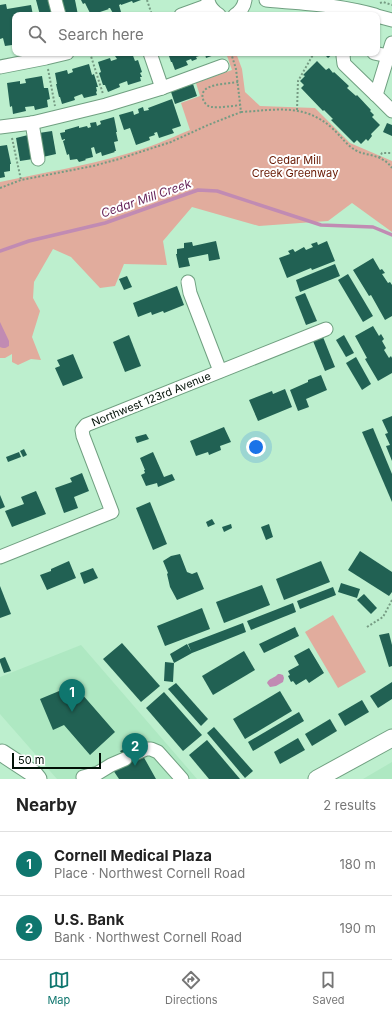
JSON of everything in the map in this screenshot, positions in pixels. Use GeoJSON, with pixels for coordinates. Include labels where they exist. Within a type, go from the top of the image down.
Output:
{"type":"FeatureCollection","features":[{"type":"Feature","properties":{"kind":"main road"},"geometry":{"type":"LineString","coordinates":[[317,779],[392,738]]}},
{"type":"Feature","properties":{"kind":"main road"},"geometry":{"type":"LineString","coordinates":[[1,751],[17,779]]}},
{"type":"Feature","properties":{"kind":"main road"},"geometry":{"type":"LineString","coordinates":[[1,751],[34,774],[38,779]]}},
{"type":"Feature","properties":{"kind":"street"},"geometry":{"type":"LineString","coordinates":[[55,0],[58,12]]}},
{"type":"Feature","properties":{"kind":"street"},"geometry":{"type":"LineString","coordinates":[[240,12],[244,6],[245,0]]}},
{"type":"Feature","properties":{"kind":"street"},"geometry":{"type":"LineString","coordinates":[[266,0],[320,4],[364,12]]}},
{"type":"Feature","properties":{"kind":"street"},"geometry":{"type":"LineString","coordinates":[[187,12],[209,2],[214,12]]}},
{"type":"Feature","properties":{"kind":"street"},"geometry":{"type":"LineString","coordinates":[[380,16],[392,20]]}},
{"type":"Feature","properties":{"kind":"street"},"geometry":{"type":"LineString","coordinates":[[376,95],[392,43]]}},
{"type":"Feature","properties":{"kind":"street"},"geometry":{"type":"LineString","coordinates":[[380,54],[388,56]]}},
{"type":"Feature","properties":{"kind":"street"},"geometry":{"type":"LineString","coordinates":[[0,67],[54,56]]}},
{"type":"Feature","properties":{"kind":"street"},"geometry":{"type":"LineString","coordinates":[[151,56],[162,88]]}},
{"type":"Feature","properties":{"kind":"street"},"geometry":{"type":"LineString","coordinates":[[343,56],[344,64],[392,111]]}},
{"type":"Feature","properties":{"kind":"street"},"geometry":{"type":"LineString","coordinates":[[5,127],[32,123],[106,105],[162,88],[222,66]]}},
{"type":"Feature","properties":{"kind":"street"},"geometry":{"type":"LineString","coordinates":[[32,123],[38,159]]}},
{"type":"Feature","properties":{"kind":"street"},"geometry":{"type":"LineString","coordinates":[[188,282],[190,293],[220,371]]}},
{"type":"Feature","properties":{"kind":"street","name":"Northwest 123rd Avenue"},"geometry":{"type":"LineString","coordinates":[[1,556],[112,512],[83,436],[82,430],[86,425],[326,328]]}},
{"type":"Feature","properties":{"kind":"street"},"geometry":{"type":"LineString","coordinates":[[83,777],[98,773],[128,754],[150,749],[158,752],[182,779]]}},
{"type":"Feature","properties":{"kind":"path"},"geometry":{"type":"LineString","coordinates":[[147,0],[151,12]]}},
{"type":"Feature","properties":{"kind":"path"},"geometry":{"type":"LineString","coordinates":[[91,56],[106,105]]}},
{"type":"Feature","properties":{"kind":"path"},"geometry":{"type":"LineString","coordinates":[[232,56],[236,69],[241,112]]}},
{"type":"Feature","properties":{"kind":"path"},"geometry":{"type":"LineString","coordinates":[[297,110],[298,80],[312,56]]}},
{"type":"Feature","properties":{"kind":"path"},"geometry":{"type":"LineString","coordinates":[[46,58],[58,117]]}},
{"type":"Feature","properties":{"kind":"path"},"geometry":{"type":"LineString","coordinates":[[238,82],[209,86],[204,91],[202,98],[205,103],[211,107],[240,105]]}},
{"type":"Feature","properties":{"kind":"path"},"geometry":{"type":"LineString","coordinates":[[0,188],[21,180],[93,166],[119,159],[171,142],[241,112],[297,110],[316,116],[332,128],[350,147],[359,153],[382,158],[392,168]]}},
{"type":"Feature","properties":{"kind":"path"},"geometry":{"type":"LineString","coordinates":[[5,127],[21,180]]}},
{"type":"Feature","properties":{"kind":"path"},"geometry":{"type":"LineString","coordinates":[[379,158],[382,153],[392,153]]}},
{"type":"Feature","properties":{"kind":"path"},"geometry":{"type":"LineString","coordinates":[[367,627],[383,616],[392,600]]}},
{"type":"Feature","properties":{"kind":"shaded area"},"geometry":{"type":"Polygon","coordinates":[[[0,322],[9,341],[9,346],[5,348],[0,347],[0,322]]]}},
{"type":"Feature","properties":{"kind":"shaded area"},"geometry":{"type":"Polygon","coordinates":[[[81,645],[197,779],[57,779],[0,714],[0,677],[81,645]]]}},
{"type":"Feature","properties":{"kind":"shaded area"},"geometry":{"type":"Polygon","coordinates":[[[278,674],[283,675],[283,682],[276,686],[270,687],[267,683],[268,681],[278,674]]]}},
{"type":"Feature","properties":{"kind":"shaded area"},"geometry":{"type":"Polygon","coordinates":[[[392,762],[392,779],[363,779],[392,762]]]}},
{"type":"Feature","properties":{"kind":"green space","name":"Cedar Mill Creek Greenway"},"geometry":{"type":"Polygon","coordinates":[[[227,56],[237,56],[242,69],[245,92],[260,106],[315,108],[350,143],[392,161],[392,232],[352,203],[328,221],[259,226],[192,207],[163,241],[167,265],[124,264],[115,286],[100,288],[71,257],[53,249],[34,282],[33,298],[40,311],[32,337],[41,360],[31,359],[18,365],[12,362],[12,354],[5,358],[0,358],[0,182],[79,166],[134,152],[190,130],[181,103],[200,96],[196,83],[232,70],[227,56]]]}},
{"type":"Feature","properties":{"kind":"green space"},"geometry":{"type":"Polygon","coordinates":[[[333,615],[366,672],[338,688],[305,632],[333,615]]]}},
{"type":"Feature","properties":{"kind":"building"},"geometry":{"type":"Polygon","coordinates":[[[36,0],[50,0],[53,12],[39,12],[36,0]]]}},
{"type":"Feature","properties":{"kind":"building"},"geometry":{"type":"Polygon","coordinates":[[[62,0],[75,0],[77,12],[64,12],[62,0]]]}},
{"type":"Feature","properties":{"kind":"building"},"geometry":{"type":"Polygon","coordinates":[[[81,0],[141,0],[119,5],[121,12],[112,12],[110,8],[108,8],[109,9],[100,12],[90,12],[85,3],[83,4],[81,0]]]}},
{"type":"Feature","properties":{"kind":"building"},"geometry":{"type":"Polygon","coordinates":[[[6,4],[7,9],[31,5],[32,12],[12,12],[12,45],[5,46],[3,38],[0,39],[0,5],[6,4]]]}},
{"type":"Feature","properties":{"kind":"building"},"geometry":{"type":"Polygon","coordinates":[[[115,56],[133,56],[135,61],[138,60],[142,72],[140,73],[142,77],[140,77],[141,81],[128,85],[127,81],[119,84],[120,87],[108,92],[105,85],[103,85],[99,73],[101,72],[98,62],[110,58],[111,61],[117,59],[115,56]]]}},
{"type":"Feature","properties":{"kind":"building"},"geometry":{"type":"Polygon","coordinates":[[[169,56],[199,56],[196,57],[197,59],[192,61],[191,59],[186,61],[188,65],[175,70],[169,56]]]}},
{"type":"Feature","properties":{"kind":"building"},"geometry":{"type":"Polygon","coordinates":[[[317,61],[326,70],[329,68],[333,73],[334,72],[349,86],[347,88],[356,96],[357,95],[371,110],[370,111],[374,115],[372,117],[380,125],[371,134],[372,136],[368,141],[366,139],[361,144],[357,140],[354,143],[331,120],[333,119],[324,110],[323,111],[301,88],[304,85],[300,81],[305,76],[303,75],[317,61]]]}},
{"type":"Feature","properties":{"kind":"building"},"geometry":{"type":"Polygon","coordinates":[[[89,64],[92,75],[94,74],[98,87],[96,87],[97,95],[84,98],[82,94],[74,97],[75,100],[62,104],[56,84],[55,73],[67,70],[68,74],[73,72],[72,69],[89,64]]]}},
{"type":"Feature","properties":{"kind":"building"},"geometry":{"type":"Polygon","coordinates":[[[42,76],[44,88],[48,88],[50,99],[47,100],[48,107],[35,110],[34,106],[25,107],[26,111],[13,114],[12,106],[10,107],[7,83],[20,81],[20,84],[26,83],[25,79],[42,76]]]}},
{"type":"Feature","properties":{"kind":"building"},"geometry":{"type":"Polygon","coordinates":[[[193,84],[197,96],[175,104],[171,92],[193,84]]]}},
{"type":"Feature","properties":{"kind":"building"},"geometry":{"type":"Polygon","coordinates":[[[172,99],[181,126],[172,129],[174,133],[159,138],[157,132],[154,133],[155,135],[149,137],[150,140],[136,145],[130,128],[124,130],[119,115],[133,111],[134,115],[139,113],[138,109],[143,107],[144,111],[149,110],[148,108],[172,99]]]}},
{"type":"Feature","properties":{"kind":"building"},"geometry":{"type":"Polygon","coordinates":[[[114,117],[118,141],[114,142],[115,152],[102,156],[101,152],[96,154],[94,147],[91,148],[93,157],[79,162],[77,159],[70,160],[63,141],[65,139],[62,140],[60,133],[79,126],[79,128],[87,126],[88,128],[91,127],[90,123],[96,122],[97,126],[101,124],[100,121],[114,117]]]}},
{"type":"Feature","properties":{"kind":"building"},"geometry":{"type":"Polygon","coordinates":[[[387,123],[392,125],[392,136],[383,132],[387,123]]]}},
{"type":"Feature","properties":{"kind":"building"},"geometry":{"type":"Polygon","coordinates":[[[52,131],[56,154],[43,157],[39,133],[52,131]]]}},
{"type":"Feature","properties":{"kind":"building"},"geometry":{"type":"Polygon","coordinates":[[[28,135],[33,159],[20,161],[16,138],[28,135]]]}},
{"type":"Feature","properties":{"kind":"building"},"geometry":{"type":"Polygon","coordinates":[[[7,145],[11,164],[10,171],[4,172],[5,177],[0,178],[0,146],[7,145]]]}},
{"type":"Feature","properties":{"kind":"building"},"geometry":{"type":"Polygon","coordinates":[[[216,241],[220,259],[209,261],[208,254],[188,258],[190,266],[179,268],[176,254],[177,249],[184,248],[184,243],[192,242],[193,246],[216,241]]]}},
{"type":"Feature","properties":{"kind":"building"},"geometry":{"type":"Polygon","coordinates":[[[327,241],[335,261],[312,270],[311,268],[287,278],[279,258],[290,254],[288,251],[293,249],[295,252],[304,247],[306,250],[313,247],[311,244],[317,242],[318,245],[327,241]]]}},
{"type":"Feature","properties":{"kind":"building"},"geometry":{"type":"Polygon","coordinates":[[[373,258],[380,270],[382,269],[385,273],[382,274],[388,283],[390,282],[392,285],[392,316],[385,320],[371,295],[369,296],[353,270],[373,258]]]}},
{"type":"Feature","properties":{"kind":"building"},"geometry":{"type":"Polygon","coordinates":[[[335,264],[340,276],[300,292],[296,280],[335,264]]]}},
{"type":"Feature","properties":{"kind":"building"},"geometry":{"type":"Polygon","coordinates":[[[348,274],[373,316],[363,322],[338,280],[348,274]]]}},
{"type":"Feature","properties":{"kind":"building"},"geometry":{"type":"Polygon","coordinates":[[[127,276],[132,287],[124,290],[119,279],[127,276]]]}},
{"type":"Feature","properties":{"kind":"building"},"geometry":{"type":"Polygon","coordinates":[[[177,286],[184,305],[164,313],[163,311],[152,315],[151,312],[138,317],[133,303],[177,286]]]}},
{"type":"Feature","properties":{"kind":"building"},"geometry":{"type":"Polygon","coordinates":[[[305,293],[317,321],[306,325],[295,297],[305,293]]]}},
{"type":"Feature","properties":{"kind":"building"},"geometry":{"type":"Polygon","coordinates":[[[373,326],[379,336],[381,334],[384,339],[382,341],[386,348],[384,350],[389,358],[391,356],[392,358],[392,373],[378,381],[365,359],[367,358],[355,336],[373,326]]]}},
{"type":"Feature","properties":{"kind":"building"},"geometry":{"type":"Polygon","coordinates":[[[129,335],[141,366],[125,372],[113,342],[129,335]]]}},
{"type":"Feature","properties":{"kind":"building"},"geometry":{"type":"Polygon","coordinates":[[[344,335],[354,353],[346,357],[336,340],[344,335]]]}},
{"type":"Feature","properties":{"kind":"building"},"geometry":{"type":"Polygon","coordinates":[[[323,337],[335,367],[325,371],[313,341],[323,337]]]}},
{"type":"Feature","properties":{"kind":"building"},"geometry":{"type":"Polygon","coordinates":[[[73,354],[83,378],[63,386],[55,368],[60,366],[57,360],[73,354]]]}},
{"type":"Feature","properties":{"kind":"building"},"geometry":{"type":"Polygon","coordinates":[[[356,357],[371,384],[362,390],[346,363],[356,357]]]}},
{"type":"Feature","properties":{"kind":"building"},"geometry":{"type":"Polygon","coordinates":[[[321,375],[327,390],[306,399],[309,407],[298,411],[290,390],[321,375]]]}},
{"type":"Feature","properties":{"kind":"building"},"geometry":{"type":"Polygon","coordinates":[[[285,389],[292,407],[258,421],[249,400],[272,391],[273,394],[285,389]]]}},
{"type":"Feature","properties":{"kind":"building"},"geometry":{"type":"Polygon","coordinates":[[[392,416],[392,461],[386,446],[390,445],[385,434],[388,433],[382,420],[392,416]]]}},
{"type":"Feature","properties":{"kind":"building"},"geometry":{"type":"Polygon","coordinates":[[[224,427],[231,442],[220,446],[221,450],[209,455],[208,452],[196,456],[190,441],[224,427]]]}},
{"type":"Feature","properties":{"kind":"building"},"geometry":{"type":"Polygon","coordinates":[[[373,428],[392,474],[392,502],[362,432],[373,428]]]}},
{"type":"Feature","properties":{"kind":"building"},"geometry":{"type":"Polygon","coordinates":[[[146,434],[149,439],[137,443],[135,437],[146,434]]]}},
{"type":"Feature","properties":{"kind":"building"},"geometry":{"type":"Polygon","coordinates":[[[254,443],[256,448],[251,450],[249,445],[254,443]]]}},
{"type":"Feature","properties":{"kind":"building"},"geometry":{"type":"Polygon","coordinates":[[[24,449],[27,455],[23,457],[20,451],[24,449]]]}},
{"type":"Feature","properties":{"kind":"building"},"geometry":{"type":"Polygon","coordinates":[[[19,452],[21,457],[8,462],[6,457],[19,452]]]}},
{"type":"Feature","properties":{"kind":"building"},"geometry":{"type":"Polygon","coordinates":[[[153,452],[164,477],[172,474],[175,480],[158,487],[157,483],[146,486],[141,475],[145,473],[145,470],[140,458],[153,452]]]}},
{"type":"Feature","properties":{"kind":"building"},"geometry":{"type":"Polygon","coordinates":[[[82,473],[89,491],[74,497],[78,508],[64,513],[55,488],[72,482],[70,478],[82,473]]]}},
{"type":"Feature","properties":{"kind":"building"},"geometry":{"type":"Polygon","coordinates":[[[36,491],[46,514],[12,527],[5,511],[24,504],[21,497],[36,491]]]}},
{"type":"Feature","properties":{"kind":"building"},"geometry":{"type":"Polygon","coordinates":[[[0,495],[5,507],[0,509],[0,495]]]}},
{"type":"Feature","properties":{"kind":"building"},"geometry":{"type":"Polygon","coordinates":[[[150,502],[167,544],[153,550],[136,508],[150,502]]]}},
{"type":"Feature","properties":{"kind":"building"},"geometry":{"type":"Polygon","coordinates":[[[212,519],[215,524],[208,527],[206,522],[212,519]]]}},
{"type":"Feature","properties":{"kind":"building"},"geometry":{"type":"Polygon","coordinates":[[[231,524],[232,528],[224,532],[222,527],[231,524]]]}},
{"type":"Feature","properties":{"kind":"building"},"geometry":{"type":"Polygon","coordinates":[[[269,524],[273,537],[266,540],[261,527],[269,524]]]}},
{"type":"Feature","properties":{"kind":"building"},"geometry":{"type":"Polygon","coordinates":[[[360,551],[392,572],[392,592],[389,596],[348,570],[360,551]]]}},
{"type":"Feature","properties":{"kind":"building"},"geometry":{"type":"Polygon","coordinates":[[[180,554],[187,572],[192,574],[197,572],[204,589],[177,600],[170,587],[168,573],[163,561],[171,556],[180,554]]]}},
{"type":"Feature","properties":{"kind":"building"},"geometry":{"type":"Polygon","coordinates":[[[69,561],[76,578],[47,590],[40,575],[69,561]]]}},
{"type":"Feature","properties":{"kind":"building"},"geometry":{"type":"Polygon","coordinates":[[[321,561],[330,582],[284,600],[276,579],[321,561]]]}},
{"type":"Feature","properties":{"kind":"building"},"geometry":{"type":"Polygon","coordinates":[[[93,568],[98,578],[84,584],[80,573],[93,568]]]}},
{"type":"Feature","properties":{"kind":"building"},"geometry":{"type":"Polygon","coordinates":[[[341,583],[360,589],[357,598],[338,592],[341,583]]]}},
{"type":"Feature","properties":{"kind":"building"},"geometry":{"type":"Polygon","coordinates":[[[262,585],[270,605],[224,623],[216,602],[262,585]]]}},
{"type":"Feature","properties":{"kind":"building"},"geometry":{"type":"Polygon","coordinates":[[[0,586],[11,614],[0,618],[0,586]]]}},
{"type":"Feature","properties":{"kind":"building"},"geometry":{"type":"Polygon","coordinates":[[[333,587],[336,595],[300,609],[297,601],[333,587]]]}},
{"type":"Feature","properties":{"kind":"building"},"geometry":{"type":"Polygon","coordinates":[[[364,594],[377,608],[371,614],[357,600],[364,594]]]}},
{"type":"Feature","properties":{"kind":"building"},"geometry":{"type":"Polygon","coordinates":[[[293,603],[296,612],[251,630],[247,621],[293,603]]]}},
{"type":"Feature","properties":{"kind":"building"},"geometry":{"type":"Polygon","coordinates":[[[202,608],[210,629],[165,646],[157,626],[202,608]]]}},
{"type":"Feature","properties":{"kind":"building"},"geometry":{"type":"Polygon","coordinates":[[[243,623],[246,632],[192,653],[174,663],[170,654],[187,644],[191,651],[188,644],[243,623]]]}},
{"type":"Feature","properties":{"kind":"building"},"geometry":{"type":"Polygon","coordinates":[[[295,627],[299,636],[264,653],[259,644],[295,627]]]}},
{"type":"Feature","properties":{"kind":"building"},"geometry":{"type":"Polygon","coordinates":[[[389,633],[392,645],[392,666],[389,667],[379,635],[389,633]]]}},
{"type":"Feature","properties":{"kind":"building"},"geometry":{"type":"Polygon","coordinates":[[[122,643],[160,686],[141,702],[103,659],[122,643]]]}},
{"type":"Feature","properties":{"kind":"building"},"geometry":{"type":"Polygon","coordinates":[[[309,648],[324,673],[309,683],[306,679],[296,685],[293,681],[291,682],[288,676],[290,675],[288,671],[299,665],[294,656],[309,648]]]}},
{"type":"Feature","properties":{"kind":"building"},"geometry":{"type":"Polygon","coordinates":[[[244,651],[255,670],[213,695],[202,676],[244,651]]]}},
{"type":"Feature","properties":{"kind":"building"},"geometry":{"type":"Polygon","coordinates":[[[5,657],[11,671],[4,673],[0,659],[5,657]]]}},
{"type":"Feature","properties":{"kind":"building"},"geometry":{"type":"Polygon","coordinates":[[[165,662],[174,663],[173,682],[164,681],[165,662]]]}},
{"type":"Feature","properties":{"kind":"building"},"geometry":{"type":"Polygon","coordinates":[[[392,682],[392,699],[378,708],[370,696],[392,682]]]}},
{"type":"Feature","properties":{"kind":"building"},"geometry":{"type":"Polygon","coordinates":[[[176,683],[208,719],[201,726],[168,689],[176,683]]]}},
{"type":"Feature","properties":{"kind":"building"},"geometry":{"type":"Polygon","coordinates":[[[75,686],[115,732],[90,755],[64,725],[53,730],[40,699],[64,689],[66,694],[75,686]]]}},
{"type":"Feature","properties":{"kind":"building"},"geometry":{"type":"Polygon","coordinates":[[[280,691],[292,711],[245,739],[233,719],[280,691]]]}},
{"type":"Feature","properties":{"kind":"building"},"geometry":{"type":"Polygon","coordinates":[[[164,692],[202,735],[183,751],[146,708],[164,692]]]}},
{"type":"Feature","properties":{"kind":"building"},"geometry":{"type":"Polygon","coordinates":[[[362,700],[369,712],[345,726],[338,714],[362,700]]]}},
{"type":"Feature","properties":{"kind":"building"},"geometry":{"type":"Polygon","coordinates":[[[299,712],[304,721],[253,751],[248,742],[299,712]]]}},
{"type":"Feature","properties":{"kind":"building"},"geometry":{"type":"Polygon","coordinates":[[[330,719],[337,731],[312,746],[305,734],[330,719]]]}},
{"type":"Feature","properties":{"kind":"building"},"geometry":{"type":"Polygon","coordinates":[[[214,727],[253,771],[245,778],[207,733],[214,727]]]}},
{"type":"Feature","properties":{"kind":"building"},"geometry":{"type":"Polygon","coordinates":[[[298,738],[305,750],[280,764],[274,752],[298,738]]]}},
{"type":"Feature","properties":{"kind":"building"},"geometry":{"type":"Polygon","coordinates":[[[207,740],[240,779],[209,779],[189,755],[207,740]]]}},
{"type":"Feature","properties":{"kind":"building"},"geometry":{"type":"Polygon","coordinates":[[[130,746],[136,757],[142,754],[156,779],[119,779],[113,770],[127,762],[120,751],[130,746]]]}},
{"type":"Feature","properties":{"kind":"waterway","name":"Cedar Mill Creek"},"geometry":{"type":"LineString","coordinates":[[0,251],[29,241],[105,223],[198,190],[217,191],[321,225],[373,227],[392,235]]}},
{"type":"Feature","properties":{"kind":"place","name":"Cornell Medical Plaza"},"geometry":{"type":"Point","coordinates":[72,712]}},
{"type":"Feature","properties":{"kind":"place","name":"U.S. Bank"},"geometry":{"type":"Point","coordinates":[135,766]}}]}
